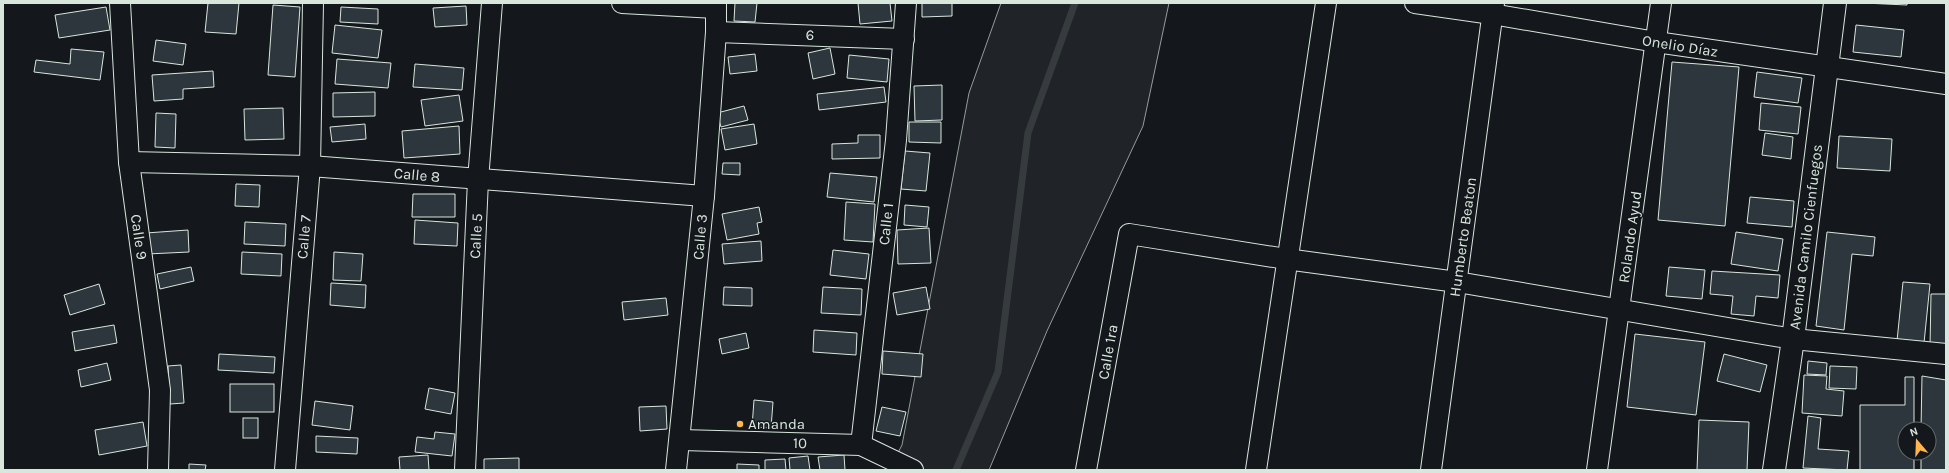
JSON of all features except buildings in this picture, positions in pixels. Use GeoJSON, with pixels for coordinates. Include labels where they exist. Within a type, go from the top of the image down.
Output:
{"type":"FeatureCollection","features":[{"type":"Feature","properties":{"kind":"main road","name":"Avenida Camilo Cienfuegos"},"geometry":{"type":"LineString","coordinates":[[1774,470],[1793,339],[1835,3]]}},
{"type":"Feature","properties":{"kind":"street","name":"Calle 9"},"geometry":{"type":"LineString","coordinates":[[120,3],[129,162],[160,390],[158,470]]}},
{"type":"Feature","properties":{"kind":"street","name":"Calle 7"},"geometry":{"type":"LineString","coordinates":[[285,470],[310,166],[313,3]]}},
{"type":"Feature","properties":{"kind":"street","name":"Calle 5"},"geometry":{"type":"LineString","coordinates":[[465,470],[478,180],[492,3]]}},
{"type":"Feature","properties":{"kind":"street"},"geometry":{"type":"LineString","coordinates":[[622,3],[716,6]]}},
{"type":"Feature","properties":{"kind":"street","name":"Calle 1"},"geometry":{"type":"LineString","coordinates":[[861,445],[896,140],[906,3]]}},
{"type":"Feature","properties":{"kind":"street"},"geometry":{"type":"LineString","coordinates":[[1256,470],[1286,259],[1326,3]]}},
{"type":"Feature","properties":{"kind":"street","name":"Onelio Díaz"},"geometry":{"type":"LineString","coordinates":[[1415,3],[1493,9],[1656,42],[1827,68],[1946,84]]}},
{"type":"Feature","properties":{"kind":"street","name":"Rolando Ayud"},"geometry":{"type":"LineString","coordinates":[[1597,470],[1661,3]]}},
{"type":"Feature","properties":{"kind":"street","name":"Calle 3"},"geometry":{"type":"LineString","coordinates":[[676,470],[704,196],[716,32],[716,6]]}},
{"type":"Feature","properties":{"kind":"street","name":"Humberto Beaton"},"geometry":{"type":"LineString","coordinates":[[1431,470],[1493,9]]}},
{"type":"Feature","properties":{"kind":"street","name":"6"},"geometry":{"type":"LineString","coordinates":[[716,32],[904,39]]}},
{"type":"Feature","properties":{"kind":"street","name":"Calle 8"},"geometry":{"type":"LineString","coordinates":[[129,162],[310,166],[478,180],[704,196]]}},
{"type":"Feature","properties":{"kind":"street","name":"Calle 1ra"},"geometry":{"type":"LineString","coordinates":[[1086,470],[1129,234],[1286,259]]}},
{"type":"Feature","properties":{"kind":"street"},"geometry":{"type":"LineString","coordinates":[[1286,259],[1457,282],[1793,339],[1946,354]]}},
{"type":"Feature","properties":{"kind":"street","name":"10"},"geometry":{"type":"LineString","coordinates":[[680,440],[861,445],[913,470]]}},
{"type":"Feature","properties":{"kind":"shaded area"},"geometry":{"type":"Polygon","coordinates":[[[1001,3],[1169,3],[1143,126],[1047,331],[989,470],[889,470],[902,445],[969,93],[1001,3]]]}},
{"type":"Feature","properties":{"kind":"waterway"},"geometry":{"type":"LineString","coordinates":[[956,470],[998,372],[1028,133],[1075,3]]}},
{"type":"Feature","properties":{"kind":"place","name":"Amanda"},"geometry":{"type":"Point","coordinates":[740,424]}}]}
